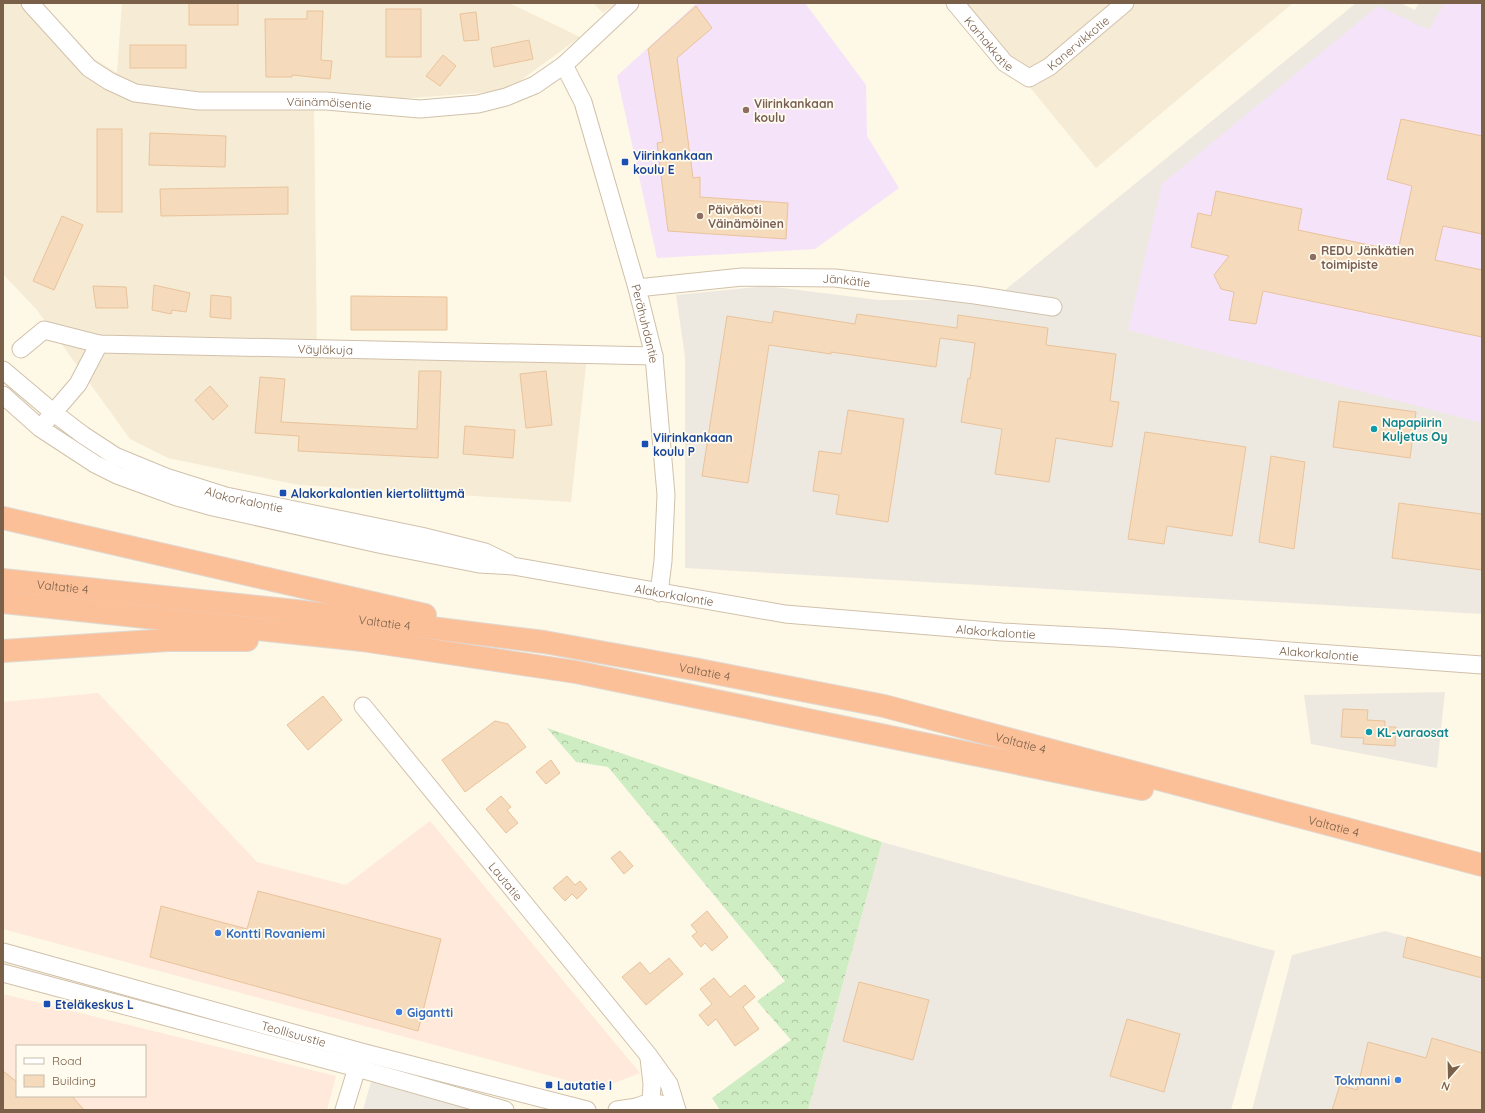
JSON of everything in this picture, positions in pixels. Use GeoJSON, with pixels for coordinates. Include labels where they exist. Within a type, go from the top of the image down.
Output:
{"type":"FeatureCollection","features":[{"type":"Feature","properties":{"kind":"highway"},"geometry":{"type":"LineString","coordinates":[[3,518],[544,642]]}},
{"type":"Feature","properties":{"kind":"highway","name":"Valtatie 4"},"geometry":{"type":"LineString","coordinates":[[3,580],[296,611],[544,642],[694,669],[884,706],[1482,865]]}},
{"type":"Feature","properties":{"kind":"highway","name":"Valtatie 4"},"geometry":{"type":"LineString","coordinates":[[3,602],[362,640],[584,674],[1392,840]]}},
{"type":"Feature","properties":{"kind":"highway"},"geometry":{"type":"LineString","coordinates":[[3,651],[168,640],[362,640]]}},
{"type":"Feature","properties":{"kind":"street","name":"Väinämöisentie"},"geometry":{"type":"LineString","coordinates":[[30,3],[88,68],[109,81],[135,93],[199,101],[326,101],[420,109],[478,104],[506,97],[535,85],[564,65],[630,3]]}},
{"type":"Feature","properties":{"kind":"street","name":"Karhakkatie"},"geometry":{"type":"LineString","coordinates":[[955,3],[1005,63],[1029,78]]}},
{"type":"Feature","properties":{"kind":"street","name":"Kanervikkotie"},"geometry":{"type":"LineString","coordinates":[[1029,78],[1049,67],[1125,3]]}},
{"type":"Feature","properties":{"kind":"street","name":"Perähuhdantie"},"geometry":{"type":"LineString","coordinates":[[564,65],[584,102],[638,288],[654,356],[666,495],[660,593]]}},
{"type":"Feature","properties":{"kind":"street","name":"Jänkätie"},"geometry":{"type":"LineString","coordinates":[[638,288],[742,276],[835,278],[975,295],[1053,307]]}},
{"type":"Feature","properties":{"kind":"street","name":"Väyläkuja"},"geometry":{"type":"LineString","coordinates":[[21,349],[44,330],[99,344],[654,356]]}},
{"type":"Feature","properties":{"kind":"street"},"geometry":{"type":"LineString","coordinates":[[40,428],[78,384],[99,344]]}},
{"type":"Feature","properties":{"kind":"street","name":"Alakorkalontie"},"geometry":{"type":"LineString","coordinates":[[3,370],[54,413],[83,435],[115,456],[174,480],[226,496],[420,536],[485,552],[513,566]]}},
{"type":"Feature","properties":{"kind":"street","name":"Alakorkalontie"},"geometry":{"type":"LineString","coordinates":[[3,395],[40,428],[94,464],[117,475],[177,497],[214,507],[383,545],[479,564],[513,566],[785,614],[870,622],[1482,666]]}},
{"type":"Feature","properties":{"kind":"street","name":"Lautatie"},"geometry":{"type":"LineString","coordinates":[[363,706],[649,1056],[668,1084],[675,1110]]}},
{"type":"Feature","properties":{"kind":"street","name":"Teollisuustie"},"geometry":{"type":"LineString","coordinates":[[3,952],[359,1060],[505,1110]]}},
{"type":"Feature","properties":{"kind":"street","name":"Teollisuustie"},"geometry":{"type":"LineString","coordinates":[[3,973],[359,1060],[587,1110]]}},
{"type":"Feature","properties":{"kind":"street"},"geometry":{"type":"LineString","coordinates":[[640,1106],[652,1084],[649,1056]]}},
{"type":"Feature","properties":{"kind":"street"},"geometry":{"type":"LineString","coordinates":[[344,1110],[359,1060]]}},
{"type":"Feature","properties":{"kind":"street"},"geometry":{"type":"LineString","coordinates":[[617,1110],[640,1106],[665,1105],[675,1110]]}},
{"type":"Feature","properties":{"kind":"shaded area"},"geometry":{"type":"Polygon","coordinates":[[[3,3],[40,3],[91,57],[117,73],[122,3],[509,3],[580,37],[506,91],[314,105],[317,354],[587,356],[571,502],[299,485],[168,458],[130,439],[37,310],[3,274],[3,3]]]}},
{"type":"Feature","properties":{"kind":"shaded area"},"geometry":{"type":"Polygon","coordinates":[[[593,3],[616,3],[603,13],[593,3]]]}},
{"type":"Feature","properties":{"kind":"shaded area","name":"Viirinkankaan koulu"},"geometry":{"type":"Polygon","coordinates":[[[697,3],[805,3],[866,85],[867,136],[899,188],[815,249],[657,258],[617,76],[697,3]]]}},
{"type":"Feature","properties":{"kind":"shaded area"},"geometry":{"type":"Polygon","coordinates":[[[961,3],[1293,3],[1096,168],[961,3]]]}},
{"type":"Feature","properties":{"kind":"shaded area"},"geometry":{"type":"Polygon","coordinates":[[[1356,3],[1400,3],[1415,10],[1419,3],[1482,3],[1482,614],[685,568],[685,357],[676,295],[767,286],[878,300],[993,300],[1356,3]]]}},
{"type":"Feature","properties":{"kind":"shaded area","name":"REDU Jänkätien toimipiste"},"geometry":{"type":"Polygon","coordinates":[[[1444,3],[1482,3],[1482,423],[1128,330],[1162,184],[1378,6],[1429,30],[1444,3]]]}},
{"type":"Feature","properties":{"kind":"shaded area"},"geometry":{"type":"Polygon","coordinates":[[[1445,692],[1437,768],[1311,744],[1304,695],[1445,692]]]}},
{"type":"Feature","properties":{"kind":"shaded area"},"geometry":{"type":"Polygon","coordinates":[[[98,693],[257,862],[346,885],[430,821],[640,1073],[599,1089],[3,929],[3,702],[98,693]]]}},
{"type":"Feature","properties":{"kind":"shaded area"},"geometry":{"type":"Polygon","coordinates":[[[882,842],[1275,951],[1231,1110],[808,1110],[882,842]]]}},
{"type":"Feature","properties":{"kind":"shaded area"},"geometry":{"type":"Polygon","coordinates":[[[1385,931],[1482,958],[1482,1110],[1252,1110],[1292,955],[1385,931]]]}},
{"type":"Feature","properties":{"kind":"shaded area"},"geometry":{"type":"Polygon","coordinates":[[[3,994],[336,1076],[327,1110],[3,1110],[3,994]]]}},
{"type":"Feature","properties":{"kind":"shaded area"},"geometry":{"type":"Polygon","coordinates":[[[371,1082],[473,1110],[363,1110],[371,1082]]]}},
{"type":"Feature","properties":{"kind":"green space"},"geometry":{"type":"Polygon","coordinates":[[[547,728],[882,842],[808,1110],[720,1110],[712,1098],[791,1040],[757,1001],[785,981],[608,767],[576,762],[547,728]]]}},
{"type":"Feature","properties":{"kind":"building"},"geometry":{"type":"Polygon","coordinates":[[[189,3],[238,3],[238,25],[189,25],[189,3]]]}},
{"type":"Feature","properties":{"kind":"building"},"geometry":{"type":"Polygon","coordinates":[[[696,6],[712,28],[677,58],[693,178],[700,177],[700,197],[788,203],[786,239],[668,231],[657,143],[663,142],[648,49],[696,6]]]}},
{"type":"Feature","properties":{"kind":"building"},"geometry":{"type":"Polygon","coordinates":[[[386,9],[421,9],[421,57],[386,57],[386,9]]]}},
{"type":"Feature","properties":{"kind":"building"},"geometry":{"type":"Polygon","coordinates":[[[307,11],[323,11],[321,60],[332,61],[330,79],[292,75],[292,77],[266,77],[265,19],[307,19],[307,11]]]}},
{"type":"Feature","properties":{"kind":"building"},"geometry":{"type":"Polygon","coordinates":[[[476,12],[479,40],[464,41],[460,14],[476,12]]]}},
{"type":"Feature","properties":{"kind":"building"},"geometry":{"type":"Polygon","coordinates":[[[529,40],[533,59],[494,67],[491,48],[529,40]]]}},
{"type":"Feature","properties":{"kind":"building"},"geometry":{"type":"Polygon","coordinates":[[[130,45],[186,45],[186,68],[130,68],[130,45]]]}},
{"type":"Feature","properties":{"kind":"building"},"geometry":{"type":"Polygon","coordinates":[[[443,55],[456,66],[440,86],[426,76],[443,55]]]}},
{"type":"Feature","properties":{"kind":"building"},"geometry":{"type":"Polygon","coordinates":[[[1401,119],[1482,136],[1482,234],[1443,226],[1435,260],[1482,270],[1482,337],[1263,291],[1256,324],[1229,320],[1234,292],[1221,289],[1214,275],[1229,256],[1191,247],[1198,213],[1211,216],[1216,191],[1302,209],[1298,230],[1398,251],[1412,186],[1387,179],[1401,119]]]}},
{"type":"Feature","properties":{"kind":"building"},"geometry":{"type":"Polygon","coordinates":[[[97,129],[122,129],[122,212],[97,212],[97,129]]]}},
{"type":"Feature","properties":{"kind":"building"},"geometry":{"type":"Polygon","coordinates":[[[150,133],[226,136],[225,167],[149,165],[150,133]]]}},
{"type":"Feature","properties":{"kind":"building"},"geometry":{"type":"Polygon","coordinates":[[[288,187],[288,214],[161,216],[160,189],[288,187]]]}},
{"type":"Feature","properties":{"kind":"building"},"geometry":{"type":"Polygon","coordinates":[[[62,216],[83,225],[54,290],[33,281],[62,216]]]}},
{"type":"Feature","properties":{"kind":"building"},"geometry":{"type":"Polygon","coordinates":[[[154,285],[190,293],[186,312],[172,310],[171,314],[152,310],[154,285]]]}},
{"type":"Feature","properties":{"kind":"building"},"geometry":{"type":"Polygon","coordinates":[[[93,286],[126,287],[128,308],[96,308],[93,286]]]}},
{"type":"Feature","properties":{"kind":"building"},"geometry":{"type":"Polygon","coordinates":[[[211,295],[231,297],[231,319],[210,317],[211,295]]]}},
{"type":"Feature","properties":{"kind":"building"},"geometry":{"type":"Polygon","coordinates":[[[351,296],[447,297],[447,330],[351,330],[351,296]]]}},
{"type":"Feature","properties":{"kind":"building"},"geometry":{"type":"Polygon","coordinates":[[[774,311],[855,324],[857,314],[957,328],[958,315],[1048,328],[1046,345],[1116,354],[1110,401],[1119,402],[1112,447],[1056,438],[1049,482],[995,474],[1002,429],[961,422],[968,378],[970,379],[975,343],[940,338],[936,367],[769,345],[748,483],[702,476],[727,316],[772,323],[774,311]]]}},
{"type":"Feature","properties":{"kind":"building"},"geometry":{"type":"Polygon","coordinates":[[[419,371],[441,371],[438,458],[298,451],[299,436],[255,433],[260,377],[285,379],[281,422],[417,429],[419,371]]]}},
{"type":"Feature","properties":{"kind":"building"},"geometry":{"type":"Polygon","coordinates":[[[546,371],[552,425],[526,428],[520,374],[546,371]]]}},
{"type":"Feature","properties":{"kind":"building"},"geometry":{"type":"Polygon","coordinates":[[[210,386],[228,406],[213,420],[195,400],[210,386]]]}},
{"type":"Feature","properties":{"kind":"building","name":"Napapiirin Kuljetus Oy"},"geometry":{"type":"Polygon","coordinates":[[[1339,401],[1416,412],[1410,458],[1333,447],[1339,401]]]}},
{"type":"Feature","properties":{"kind":"building"},"geometry":{"type":"Polygon","coordinates":[[[848,410],[904,419],[888,522],[836,514],[839,495],[813,491],[819,451],[841,454],[848,410]]]}},
{"type":"Feature","properties":{"kind":"building"},"geometry":{"type":"Polygon","coordinates":[[[465,426],[515,430],[513,458],[463,454],[465,426]]]}},
{"type":"Feature","properties":{"kind":"building"},"geometry":{"type":"Polygon","coordinates":[[[1145,432],[1246,447],[1232,536],[1167,526],[1164,544],[1128,539],[1145,432]]]}},
{"type":"Feature","properties":{"kind":"building"},"geometry":{"type":"Polygon","coordinates":[[[1271,456],[1305,462],[1294,549],[1259,542],[1271,456]]]}},
{"type":"Feature","properties":{"kind":"building"},"geometry":{"type":"Polygon","coordinates":[[[1399,503],[1482,514],[1482,570],[1392,558],[1399,503]]]}},
{"type":"Feature","properties":{"kind":"building"},"geometry":{"type":"Polygon","coordinates":[[[323,696],[342,720],[308,750],[287,725],[323,696]]]}},
{"type":"Feature","properties":{"kind":"building","name":"KL-varaosat"},"geometry":{"type":"Polygon","coordinates":[[[1343,709],[1368,710],[1367,720],[1385,721],[1385,727],[1396,727],[1395,746],[1363,744],[1364,738],[1341,737],[1343,709]]]}},
{"type":"Feature","properties":{"kind":"building"},"geometry":{"type":"Polygon","coordinates":[[[495,721],[508,724],[526,747],[465,792],[442,760],[495,721]]]}},
{"type":"Feature","properties":{"kind":"building"},"geometry":{"type":"Polygon","coordinates":[[[551,760],[560,773],[546,784],[536,772],[551,760]]]}},
{"type":"Feature","properties":{"kind":"building"},"geometry":{"type":"Polygon","coordinates":[[[501,796],[511,807],[507,810],[518,823],[506,833],[486,809],[501,796]]]}},
{"type":"Feature","properties":{"kind":"building"},"geometry":{"type":"Polygon","coordinates":[[[620,851],[633,866],[624,874],[611,858],[620,851]]]}},
{"type":"Feature","properties":{"kind":"building"},"geometry":{"type":"Polygon","coordinates":[[[567,876],[575,885],[580,881],[587,889],[577,899],[572,894],[565,901],[553,888],[567,876]]]}},
{"type":"Feature","properties":{"kind":"building"},"geometry":{"type":"Polygon","coordinates":[[[258,891],[441,939],[418,1031],[150,957],[161,906],[247,929],[258,891]]]}},
{"type":"Feature","properties":{"kind":"building"},"geometry":{"type":"Polygon","coordinates":[[[707,911],[728,937],[712,951],[705,943],[701,947],[692,936],[697,932],[691,925],[707,911]]]}},
{"type":"Feature","properties":{"kind":"building"},"geometry":{"type":"Polygon","coordinates":[[[1407,937],[1482,958],[1482,978],[1403,957],[1407,937]]]}},
{"type":"Feature","properties":{"kind":"building"},"geometry":{"type":"Polygon","coordinates":[[[669,958],[683,974],[646,1005],[622,977],[640,962],[650,974],[669,958]]]}},
{"type":"Feature","properties":{"kind":"building"},"geometry":{"type":"Polygon","coordinates":[[[714,978],[730,997],[745,985],[755,997],[743,1007],[759,1029],[735,1046],[716,1019],[708,1026],[699,1015],[712,1004],[700,989],[714,978]]]}},
{"type":"Feature","properties":{"kind":"building"},"geometry":{"type":"Polygon","coordinates":[[[859,982],[929,1000],[913,1060],[843,1041],[859,982]]]}},
{"type":"Feature","properties":{"kind":"building"},"geometry":{"type":"Polygon","coordinates":[[[1127,1019],[1180,1034],[1164,1092],[1110,1076],[1127,1019]]]}},
{"type":"Feature","properties":{"kind":"building"},"geometry":{"type":"Polygon","coordinates":[[[1432,1038],[1482,1053],[1482,1110],[1332,1110],[1340,1085],[1357,1090],[1368,1042],[1426,1058],[1432,1038]]]}},
{"type":"Feature","properties":{"kind":"building"},"geometry":{"type":"Polygon","coordinates":[[[3,1071],[16,1081],[16,1097],[73,1097],[84,1110],[3,1110],[3,1071]]]}},
{"type":"Feature","properties":{"kind":"place","name":"Viirinkankaan koulu"},"geometry":{"type":"Point","coordinates":[746,110]}},
{"type":"Feature","properties":{"kind":"place","name":"Viirinkankaan koulu E"},"geometry":{"type":"Point","coordinates":[625,162]}},
{"type":"Feature","properties":{"kind":"place","name":"Päiväkoti Väinämöinen"},"geometry":{"type":"Point","coordinates":[700,216]}},
{"type":"Feature","properties":{"kind":"place","name":"REDU Jänkätien toimipiste"},"geometry":{"type":"Point","coordinates":[1313,257]}},
{"type":"Feature","properties":{"kind":"place","name":"Napapiirin Kuljetus Oy"},"geometry":{"type":"Point","coordinates":[1374,429]}},
{"type":"Feature","properties":{"kind":"place","name":"Viirinkankaan koulu P"},"geometry":{"type":"Point","coordinates":[645,444]}},
{"type":"Feature","properties":{"kind":"place","name":"Alakorkalontien kiertoliittymä"},"geometry":{"type":"Point","coordinates":[283,493]}},
{"type":"Feature","properties":{"kind":"place","name":"KL-varaosat"},"geometry":{"type":"Point","coordinates":[1369,732]}},
{"type":"Feature","properties":{"kind":"place","name":"Kontti Rovaniemi"},"geometry":{"type":"Point","coordinates":[218,933]}},
{"type":"Feature","properties":{"kind":"place","name":"Eteläkeskus L"},"geometry":{"type":"Point","coordinates":[47,1004]}},
{"type":"Feature","properties":{"kind":"place","name":"Gigantti"},"geometry":{"type":"Point","coordinates":[399,1012]}},
{"type":"Feature","properties":{"kind":"place","name":"Tokmanni"},"geometry":{"type":"Point","coordinates":[1398,1080]}},
{"type":"Feature","properties":{"kind":"place","name":"Lautatie I"},"geometry":{"type":"Point","coordinates":[549,1085]}}]}
